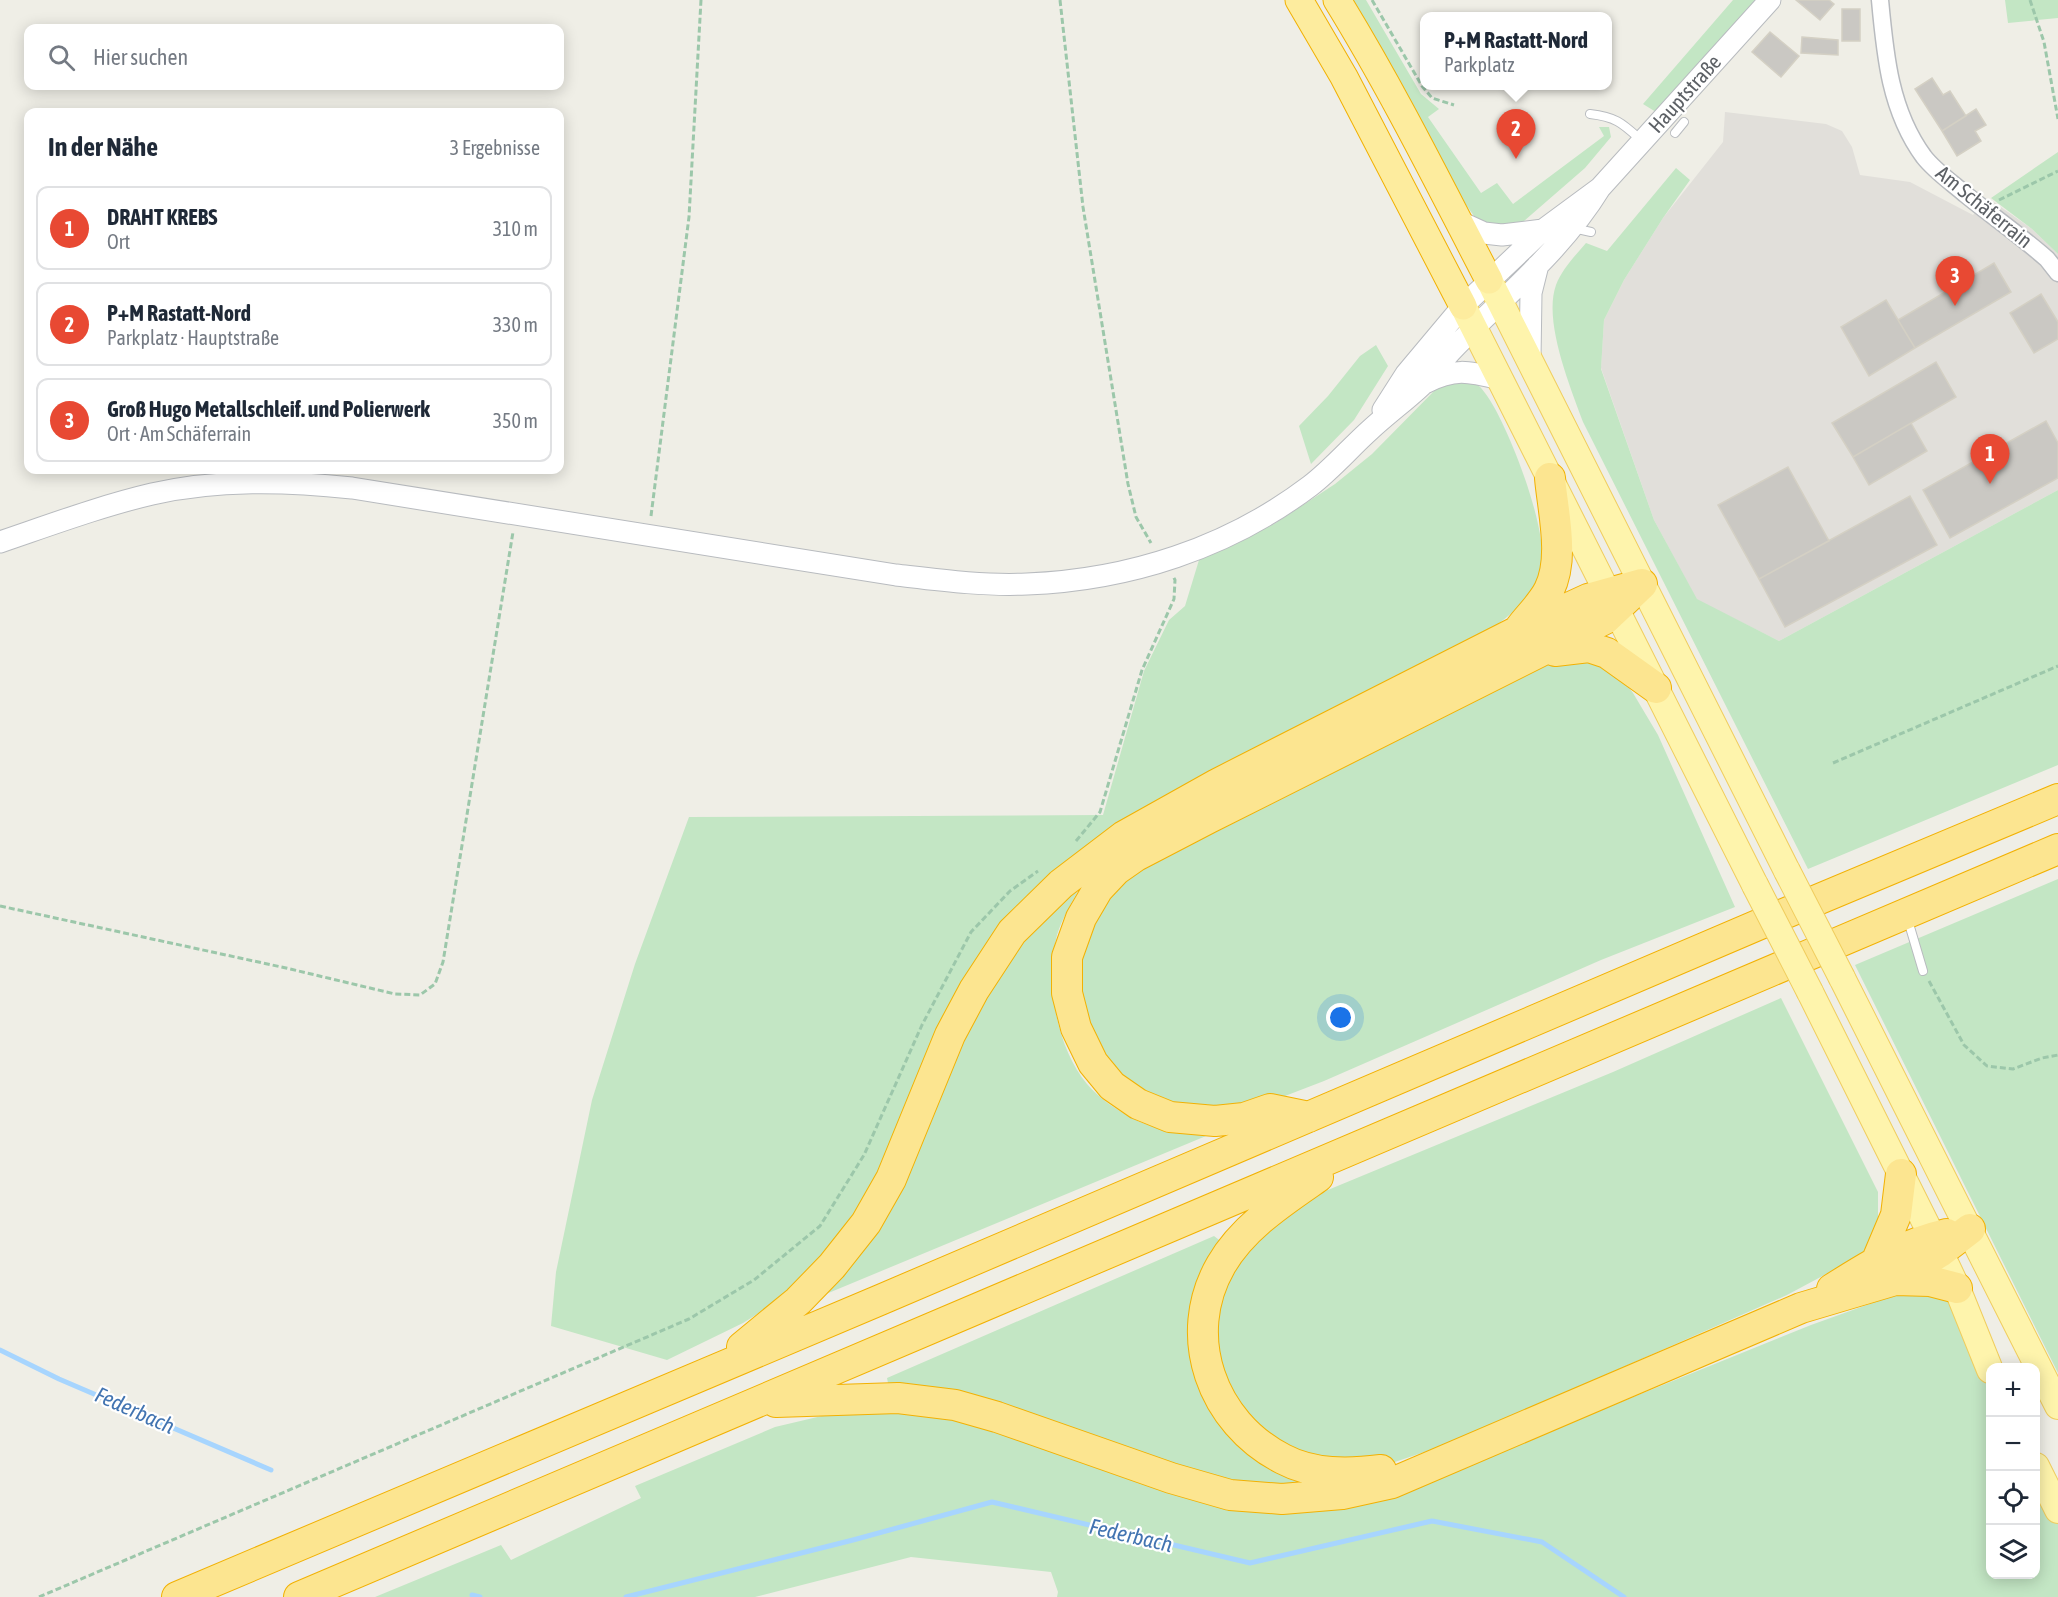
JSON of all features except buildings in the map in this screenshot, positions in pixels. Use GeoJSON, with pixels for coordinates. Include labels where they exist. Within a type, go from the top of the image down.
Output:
{"type":"FeatureCollection","features":[{"type":"Feature","properties":{"kind":"highway"},"geometry":{"type":"LineString","coordinates":[[1299,0],[1344,77],[1468,317]]}},
{"type":"Feature","properties":{"kind":"highway"},"geometry":{"type":"LineString","coordinates":[[1337,0],[1382,75],[1495,292]]}},
{"type":"Feature","properties":{"kind":"highway"},"geometry":{"type":"LineString","coordinates":[[1525,643],[1548,592],[1558,557],[1550,478]]}},
{"type":"Feature","properties":{"kind":"highway"},"geometry":{"type":"LineString","coordinates":[[1310,1117],[1270,1109],[1244,1118],[1215,1121],[1170,1118],[1138,1104],[1112,1086],[1088,1055],[1076,1028],[1067,993],[1067,957],[1081,918],[1098,889],[1116,870],[1136,856],[1525,643],[1588,599],[1612,601],[1642,584]]}},
{"type":"Feature","properties":{"kind":"highway"},"geometry":{"type":"LineString","coordinates":[[720,1367],[798,1301],[832,1266],[866,1223],[891,1179],[950,1035],[974,990],[1012,933],[1061,884],[1124,836],[1217,784],[1525,643],[1569,648],[1589,647],[1607,653],[1656,688]]}},
{"type":"Feature","properties":{"kind":"highway"},"geometry":{"type":"LineString","coordinates":[[177,1597],[2058,799]]}},
{"type":"Feature","properties":{"kind":"highway"},"geometry":{"type":"LineString","coordinates":[[299,1597],[2058,849]]}},
{"type":"Feature","properties":{"kind":"highway"},"geometry":{"type":"LineString","coordinates":[[1370,1142],[1290,1197],[1243,1234],[1221,1266],[1208,1294],[1202,1323],[1204,1354],[1214,1387],[1228,1413],[1251,1439],[1284,1460],[1322,1472],[1354,1473],[1395,1468],[1463,1451]]}},
{"type":"Feature","properties":{"kind":"highway"},"geometry":{"type":"LineString","coordinates":[[1886,1270],[1901,1174]]}},
{"type":"Feature","properties":{"kind":"highway"},"geometry":{"type":"LineString","coordinates":[[755,1404],[898,1398],[955,1405],[997,1417],[1181,1481],[1230,1495],[1282,1499],[1342,1494],[1392,1483],[1437,1465],[1463,1451],[1801,1308],[1970,1229]]}},
{"type":"Feature","properties":{"kind":"highway"},"geometry":{"type":"LineString","coordinates":[[1886,1270],[1957,1288]]}},
{"type":"Feature","properties":{"kind":"main road"},"geometry":{"type":"LineString","coordinates":[[1495,292],[2058,1406]]}},
{"type":"Feature","properties":{"kind":"main road"},"geometry":{"type":"LineString","coordinates":[[1468,317],[1901,1174],[1957,1288],[1987,1363]]}},
{"type":"Feature","properties":{"kind":"main road"},"geometry":{"type":"LineString","coordinates":[[2038,1471],[2058,1510]]}},
{"type":"Feature","properties":{"kind":"street","name":"Hauptstraße"},"geometry":{"type":"LineString","coordinates":[[1495,292],[1543,230],[1600,188],[1770,0]]}},
{"type":"Feature","properties":{"kind":"street","name":"Am Schäferrain"},"geometry":{"type":"LineString","coordinates":[[1880,0],[1891,89],[1900,115],[1924,156],[1940,174],[2048,259],[2058,273]]}},
{"type":"Feature","properties":{"kind":"street","name":"Hauptstraße"},"geometry":{"type":"LineString","coordinates":[[1495,292],[1538,265],[1582,230],[1600,188]]}},
{"type":"Feature","properties":{"kind":"street"},"geometry":{"type":"LineString","coordinates":[[1458,221],[1484,233],[1502,235],[1543,230]]}},
{"type":"Feature","properties":{"kind":"street"},"geometry":{"type":"LineString","coordinates":[[1530,360],[1531,293],[1538,265]]}},
{"type":"Feature","properties":{"kind":"street"},"geometry":{"type":"LineString","coordinates":[[1370,430],[1406,374],[1495,292]]}},
{"type":"Feature","properties":{"kind":"street"},"geometry":{"type":"LineString","coordinates":[[0,542],[153,494],[196,487],[297,482],[516,513],[896,575],[984,584],[1028,584],[1121,572],[1165,561],[1206,547],[1260,519],[1311,485],[1422,385],[1451,350],[1468,317]]}},
{"type":"Feature","properties":{"kind":"street"},"geometry":{"type":"LineString","coordinates":[[1422,385],[1441,375],[1455,372],[1469,372],[1499,379]]}},
{"type":"Feature","properties":{"kind":"lane"},"geometry":{"type":"LineString","coordinates":[[1590,114],[1620,121],[1643,141]]}},
{"type":"Feature","properties":{"kind":"lane"},"geometry":{"type":"LineString","coordinates":[[1675,133],[1683,122]]}},
{"type":"Feature","properties":{"kind":"lane"},"geometry":{"type":"LineString","coordinates":[[1906,913],[1923,971]]}},
{"type":"Feature","properties":{"kind":"path"},"geometry":{"type":"LineString","coordinates":[[649,536],[688,218],[701,0]]}},
{"type":"Feature","properties":{"kind":"path"},"geometry":{"type":"LineString","coordinates":[[1060,0],[1083,207],[1128,484],[1136,518],[1175,580],[1174,599],[1142,670],[1100,812],[1071,847]]}},
{"type":"Feature","properties":{"kind":"path"},"geometry":{"type":"LineString","coordinates":[[1372,0],[1420,83]]}},
{"type":"Feature","properties":{"kind":"path"},"geometry":{"type":"LineString","coordinates":[[2030,0],[2044,42],[2058,119]]}},
{"type":"Feature","properties":{"kind":"path"},"geometry":{"type":"LineString","coordinates":[[1425,90],[1432,98],[1454,105]]}},
{"type":"Feature","properties":{"kind":"path"},"geometry":{"type":"LineString","coordinates":[[1989,213],[2001,198],[2058,171]]}},
{"type":"Feature","properties":{"kind":"path"},"geometry":{"type":"LineString","coordinates":[[0,906],[395,994],[420,995],[435,984],[443,962],[516,513]]}},
{"type":"Feature","properties":{"kind":"path"},"geometry":{"type":"LineString","coordinates":[[1833,763],[2058,666]]}},
{"type":"Feature","properties":{"kind":"path"},"geometry":{"type":"LineString","coordinates":[[39,1597],[689,1319],[754,1280],[820,1226],[864,1155],[921,1025],[971,932],[1010,891],[1045,866]]}},
{"type":"Feature","properties":{"kind":"path"},"geometry":{"type":"LineString","coordinates":[[1923,971],[1964,1045],[1987,1066],[2013,1069],[2042,1058],[2058,1055]]}},
{"type":"Feature","properties":{"kind":"shaded area"},"geometry":{"type":"Polygon","coordinates":[[[1725,112],[1826,124],[1842,131],[1852,147],[1860,175],[1910,182],[1973,215],[1988,198],[2032,229],[2058,254],[2058,490],[1779,641],[1697,600],[1654,520],[1601,368],[1604,320],[1624,280],[1663,218],[1723,142],[1725,112]]]}},
{"type":"Feature","properties":{"kind":"green space"},"geometry":{"type":"Polygon","coordinates":[[[1349,0],[1366,0],[1421,94],[1439,109],[1428,117],[1481,193],[1497,183],[1513,204],[1604,136],[1599,127],[1609,127],[1611,137],[1585,168],[1524,221],[1509,227],[1491,227],[1474,216],[1459,195],[1349,0]]]}},
{"type":"Feature","properties":{"kind":"green space"},"geometry":{"type":"Polygon","coordinates":[[[1733,0],[1757,0],[1656,112],[1643,104],[1733,0]]]}},
{"type":"Feature","properties":{"kind":"green space"},"geometry":{"type":"Polygon","coordinates":[[[2005,0],[2058,0],[2058,18],[2008,23],[2005,0]]]}},
{"type":"Feature","properties":{"kind":"green space"},"geometry":{"type":"Polygon","coordinates":[[[2058,152],[2058,254],[2032,229],[1991,198],[2058,152]]]}},
{"type":"Feature","properties":{"kind":"green space"},"geometry":{"type":"Polygon","coordinates":[[[1676,168],[1690,180],[1624,280],[1604,320],[1601,369],[1654,520],[1697,599],[1779,641],[2058,490],[2058,765],[1808,869],[1583,422],[1565,372],[1555,335],[1553,300],[1556,285],[1565,268],[1586,243],[1607,251],[1676,168]]]}},
{"type":"Feature","properties":{"kind":"green space"},"geometry":{"type":"Polygon","coordinates":[[[1376,345],[1388,366],[1354,420],[1311,464],[1299,426],[1328,396],[1360,356],[1376,345]]]}},
{"type":"Feature","properties":{"kind":"green space"},"geometry":{"type":"Polygon","coordinates":[[[1471,381],[1483,391],[1504,427],[1525,478],[1539,529],[1542,551],[1541,567],[1535,585],[1519,606],[1498,624],[1182,786],[1111,832],[1055,876],[877,1185],[798,1288],[743,1323],[667,1360],[551,1326],[556,1272],[592,1100],[635,964],[689,817],[1103,815],[1144,671],[1169,620],[1185,606],[1199,560],[1274,524],[1335,484],[1372,454],[1440,385],[1471,381]]]}},
{"type":"Feature","properties":{"kind":"green space"},"geometry":{"type":"Polygon","coordinates":[[[1579,657],[1617,672],[1633,693],[1658,735],[1735,907],[1601,960],[1324,1081],[1259,1106],[1168,1108],[1105,1067],[1081,1016],[1081,934],[1095,908],[1149,858],[1553,661],[1579,657]]]}},
{"type":"Feature","properties":{"kind":"green space"},"geometry":{"type":"Polygon","coordinates":[[[2058,879],[2058,1373],[1855,965],[2058,879]]]}},
{"type":"Feature","properties":{"kind":"green space"},"geometry":{"type":"Polygon","coordinates":[[[1081,885],[1057,935],[1052,972],[1056,1013],[1076,1069],[1087,1084],[1102,1098],[1139,1121],[1157,1128],[1206,1136],[814,1299],[1016,945],[1081,885]]]}},
{"type":"Feature","properties":{"kind":"green space"},"geometry":{"type":"Polygon","coordinates":[[[1781,998],[1878,1192],[1878,1219],[1870,1245],[1858,1257],[1787,1295],[1451,1443],[1389,1464],[1287,1452],[1242,1417],[1217,1365],[1214,1314],[1229,1269],[1294,1204],[1613,1072],[1781,998]]]}},
{"type":"Feature","properties":{"kind":"green space"},"geometry":{"type":"Polygon","coordinates":[[[1214,1236],[1223,1243],[1208,1399],[1331,1483],[1248,1488],[889,1388],[887,1378],[1214,1236]]]}},
{"type":"Feature","properties":{"kind":"green space"},"geometry":{"type":"Polygon","coordinates":[[[1900,1293],[1942,1295],[1954,1307],[1986,1377],[1986,1579],[2040,1579],[2040,1487],[2058,1522],[2058,1597],[1057,1597],[1058,1592],[1051,1572],[911,1557],[755,1597],[375,1597],[501,1545],[511,1560],[641,1498],[635,1486],[775,1427],[847,1410],[893,1409],[971,1422],[1184,1493],[1394,1494],[1811,1325],[1900,1293]]]}},
{"type":"Feature","properties":{"kind":"waterway","name":"Federbach"},"geometry":{"type":"LineString","coordinates":[[0,1350],[59,1379],[271,1470]]}},
{"type":"Feature","properties":{"kind":"waterway","name":"Federbach"},"geometry":{"type":"LineString","coordinates":[[626,1597],[853,1540],[992,1502],[1250,1563],[1432,1521],[1542,1542],[1624,1597]]}},
{"type":"Feature","properties":{"kind":"waterway","name":"Federbach"},"geometry":{"type":"LineString","coordinates":[[472,1595],[480,1597]]}},
{"type":"Feature","properties":{"kind":"place","name":"P+M Rastatt-Nord"},"geometry":{"type":"Point","coordinates":[1516,159]}},
{"type":"Feature","properties":{"kind":"place","name":"Groß Hugo Metallschleif. und Polierwerk"},"geometry":{"type":"Point","coordinates":[1955,306]}},
{"type":"Feature","properties":{"kind":"place","name":"DRAHT KREBS"},"geometry":{"type":"Point","coordinates":[1990,484]}}]}
